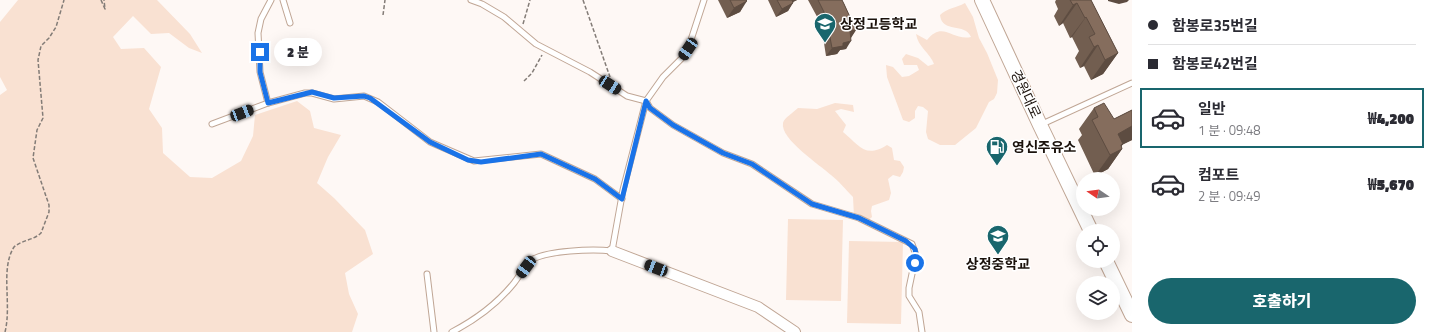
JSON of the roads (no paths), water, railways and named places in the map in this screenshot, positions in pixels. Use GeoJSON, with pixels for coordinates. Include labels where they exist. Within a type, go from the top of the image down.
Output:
{"type":"FeatureCollection","features":[{"type":"Feature","properties":{"kind":"main road","name":"경원대로"},"geometry":{"type":"LineString","coordinates":[[982,0],[1088,224]]}},
{"type":"Feature","properties":{"kind":"main road"},"geometry":{"type":"LineString","coordinates":[[1109,268],[1132,315]]}},
{"type":"Feature","properties":{"kind":"street"},"geometry":{"type":"LineString","coordinates":[[612,251],[758,307],[795,332]]}},
{"type":"Feature","properties":{"kind":"lane"},"geometry":{"type":"LineString","coordinates":[[268,103],[260,72],[258,33],[261,19],[271,0]]}},
{"type":"Feature","properties":{"kind":"lane"},"geometry":{"type":"LineString","coordinates":[[283,0],[290,23]]}},
{"type":"Feature","properties":{"kind":"lane"},"geometry":{"type":"LineString","coordinates":[[471,0],[482,4],[504,17],[521,32],[547,50],[590,72],[627,96],[646,101],[650,108],[669,123],[723,153],[752,164],[812,204],[859,218],[912,244],[916,255],[909,288],[909,296],[919,312],[922,332]]}},
{"type":"Feature","properties":{"kind":"lane"},"geometry":{"type":"LineString","coordinates":[[452,332],[490,309],[514,284],[529,262],[539,256],[598,250],[612,251],[622,199],[646,101],[663,77],[688,49],[704,0]]}},
{"type":"Feature","properties":{"kind":"lane"},"geometry":{"type":"LineString","coordinates":[[1040,125],[1132,83]]}},
{"type":"Feature","properties":{"kind":"lane"},"geometry":{"type":"LineString","coordinates":[[212,124],[268,103],[312,92],[334,98],[364,96],[370,98],[430,142],[468,160],[481,162],[541,154],[595,179],[622,199]]}},
{"type":"Feature","properties":{"kind":"lane"},"geometry":{"type":"LineString","coordinates":[[427,274],[434,332]]}},
{"type":"Feature","properties":{"kind":"place","name":"상정고등학교"},"geometry":{"type":"Point","coordinates":[825,44]}},
{"type":"Feature","properties":{"kind":"place","name":"영신주유소"},"geometry":{"type":"Point","coordinates":[997,166]}},
{"type":"Feature","properties":{"kind":"place","name":"상정중학교"},"geometry":{"type":"Point","coordinates":[998,256]}}]}
